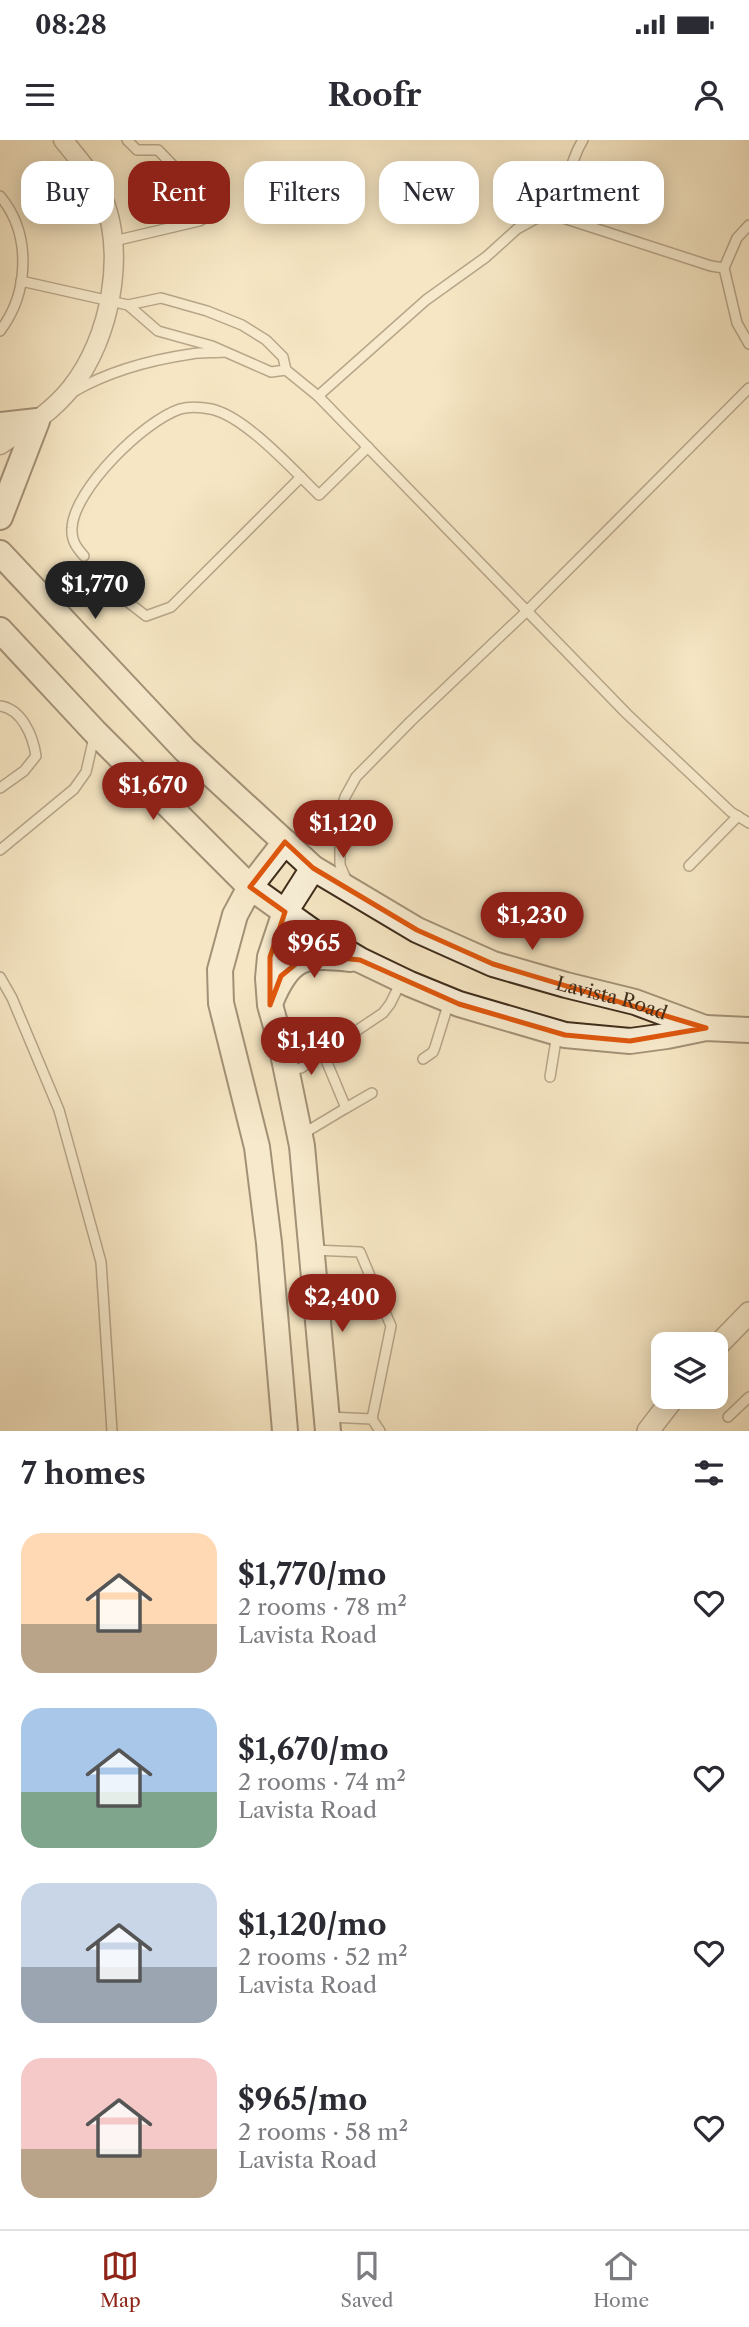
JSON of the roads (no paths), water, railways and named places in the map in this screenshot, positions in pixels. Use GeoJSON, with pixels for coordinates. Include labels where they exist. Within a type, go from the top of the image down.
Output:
{"type":"FeatureCollection","features":[{"type":"Feature","properties":{"kind":"main road"},"geometry":{"type":"LineString","coordinates":[[0,425],[37,421],[0,517]]}},
{"type":"Feature","properties":{"kind":"main road"},"geometry":{"type":"LineString","coordinates":[[0,530],[5,558]]}},
{"type":"Feature","properties":{"kind":"main road","name":"Lavista Road"},"geometry":{"type":"LineString","coordinates":[[5,558],[185,750],[313,868],[417,930],[493,964],[635,1002],[705,1028]]}},
{"type":"Feature","properties":{"kind":"main road","name":"Lavista Road"},"geometry":{"type":"LineString","coordinates":[[2,636],[250,887],[360,960],[402,981],[450,1000],[558,1033],[630,1041],[705,1028],[749,1030]]}},
{"type":"Feature","properties":{"kind":"main road"},"geometry":{"type":"LineString","coordinates":[[285,842],[250,887],[235,915],[220,970],[220,1003],[257,1147],[269,1243],[285,1431]]}},
{"type":"Feature","properties":{"kind":"main road"},"geometry":{"type":"LineString","coordinates":[[313,868],[285,912],[270,957],[268,978],[270,1005],[300,1136],[328,1424]]}},
{"type":"Feature","properties":{"kind":"main road"},"geometry":{"type":"LineString","coordinates":[[270,1005],[281,976],[303,958],[323,956],[360,960]]}},
{"type":"Feature","properties":{"kind":"street"},"geometry":{"type":"LineString","coordinates":[[0,445],[37,421],[71,388],[88,363],[99,338],[109,300],[114,241],[101,193],[63,140]]}},
{"type":"Feature","properties":{"kind":"street"},"geometry":{"type":"LineString","coordinates":[[728,1335],[749,1313]]}},
{"type":"Feature","properties":{"kind":"street"},"geometry":{"type":"LineString","coordinates":[[653,1429],[666,1409]]}},
{"type":"Feature","properties":{"kind":"lane"},"geometry":{"type":"LineString","coordinates":[[114,241],[199,221],[218,212],[158,145],[137,150],[127,140]]}},
{"type":"Feature","properties":{"kind":"lane"},"geometry":{"type":"LineString","coordinates":[[573,161],[583,140]]}},
{"type":"Feature","properties":{"kind":"lane"},"geometry":{"type":"LineString","coordinates":[[0,196],[8,206],[18,232],[24,264],[19,293],[10,319],[0,331]]}},
{"type":"Feature","properties":{"kind":"lane"},"geometry":{"type":"LineString","coordinates":[[318,396],[426,300],[526,224]]}},
{"type":"Feature","properties":{"kind":"lane"},"geometry":{"type":"LineString","coordinates":[[583,224],[724,268]]}},
{"type":"Feature","properties":{"kind":"lane"},"geometry":{"type":"LineString","coordinates":[[749,225],[737,238],[724,268],[737,323],[749,344]]}},
{"type":"Feature","properties":{"kind":"lane"},"geometry":{"type":"LineString","coordinates":[[21,281],[128,305],[158,331],[226,352],[271,372],[286,370]]}},
{"type":"Feature","properties":{"kind":"lane"},"geometry":{"type":"LineString","coordinates":[[128,305],[161,298],[207,311],[242,325],[266,340],[283,357],[286,370],[318,396],[627,714],[738,817],[749,823]]}},
{"type":"Feature","properties":{"kind":"lane"},"geometry":{"type":"LineString","coordinates":[[59,400],[89,383],[147,363],[193,354],[226,352]]}},
{"type":"Feature","properties":{"kind":"lane"},"geometry":{"type":"LineString","coordinates":[[350,891],[340,865],[340,813],[356,777],[528,610],[749,388]]}},
{"type":"Feature","properties":{"kind":"lane"},"geometry":{"type":"LineString","coordinates":[[83,556],[73,541],[72,526],[81,500],[105,467],[138,434],[178,410],[193,406],[214,409],[238,423],[264,442],[319,495],[368,447]]}},
{"type":"Feature","properties":{"kind":"lane"},"geometry":{"type":"LineString","coordinates":[[128,602],[146,616],[171,607],[301,477]]}},
{"type":"Feature","properties":{"kind":"lane"},"geometry":{"type":"LineString","coordinates":[[0,706],[9,707],[22,721],[34,738],[36,756],[24,771],[0,788]]}},
{"type":"Feature","properties":{"kind":"lane"},"geometry":{"type":"LineString","coordinates":[[0,850],[74,789],[86,772],[95,732]]}},
{"type":"Feature","properties":{"kind":"lane"},"geometry":{"type":"LineString","coordinates":[[689,866],[738,817]]}},
{"type":"Feature","properties":{"kind":"lane"},"geometry":{"type":"LineString","coordinates":[[0,977],[12,998],[59,1110],[101,1262],[112,1431]]}},
{"type":"Feature","properties":{"kind":"lane"},"geometry":{"type":"LineString","coordinates":[[287,1072],[301,1068],[383,1013],[402,981]]}},
{"type":"Feature","properties":{"kind":"lane"},"geometry":{"type":"LineString","coordinates":[[423,1059],[433,1052],[450,1000]]}},
{"type":"Feature","properties":{"kind":"lane"},"geometry":{"type":"LineString","coordinates":[[550,1077],[558,1033]]}},
{"type":"Feature","properties":{"kind":"lane"},"geometry":{"type":"LineString","coordinates":[[323,1053],[346,1108]]}},
{"type":"Feature","properties":{"kind":"lane"},"geometry":{"type":"LineString","coordinates":[[300,1136],[372,1093]]}},
{"type":"Feature","properties":{"kind":"lane"},"geometry":{"type":"LineString","coordinates":[[312,1250],[360,1252],[391,1326],[372,1419],[380,1431]]}},
{"type":"Feature","properties":{"kind":"lane"},"geometry":{"type":"LineString","coordinates":[[728,1417],[749,1397]]}},
{"type":"Feature","properties":{"kind":"lane"},"geometry":{"type":"LineString","coordinates":[[328,1424],[372,1419]]}}]}
